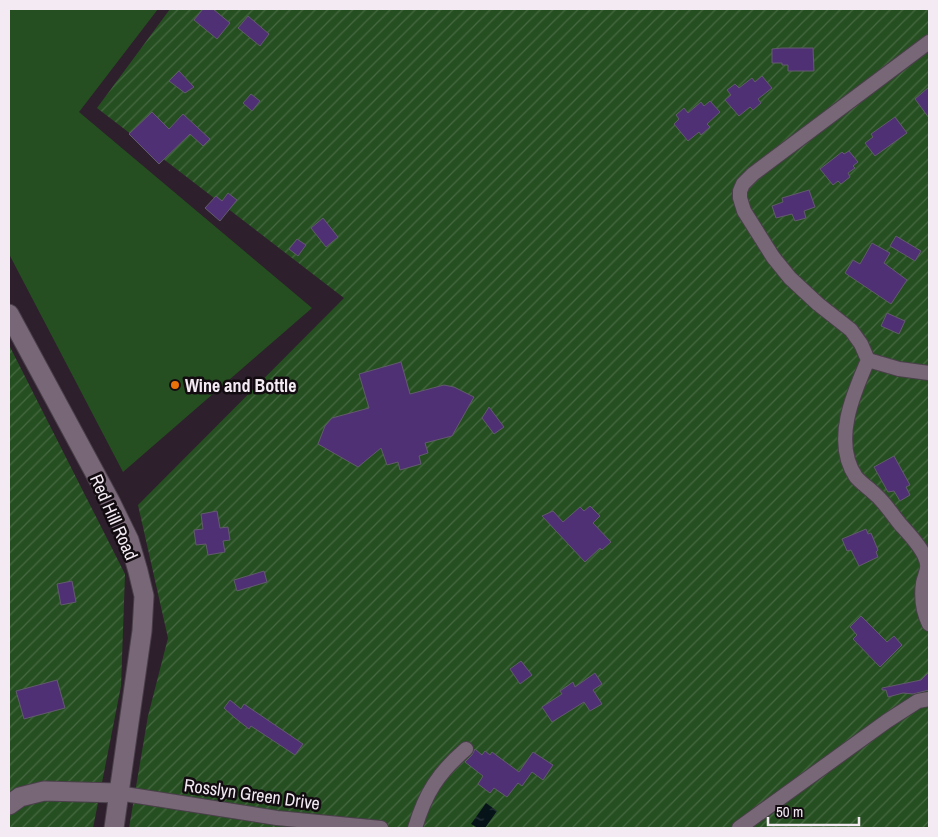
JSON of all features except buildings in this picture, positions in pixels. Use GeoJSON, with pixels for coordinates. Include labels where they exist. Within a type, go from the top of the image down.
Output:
{"type":"FeatureCollection","features":[{"type":"Feature","properties":{"kind":"main road","name":"Red Hill Road"},"geometry":{"type":"LineString","coordinates":[[9,314],[106,493],[129,540],[144,596],[142,631],[114,828]]}},
{"type":"Feature","properties":{"kind":"main road"},"geometry":{"type":"LineString","coordinates":[[9,805],[20,797],[44,790],[118,793]]}},
{"type":"Feature","properties":{"kind":"street"},"geometry":{"type":"LineString","coordinates":[[929,42],[753,174],[743,184],[740,191],[744,211],[773,257],[790,278],[818,304],[851,330],[861,344],[868,360],[853,395],[849,411],[846,446],[848,463],[865,487],[886,505],[922,550],[928,568],[923,582],[922,596],[924,614],[929,624]]}},
{"type":"Feature","properties":{"kind":"street"},"geometry":{"type":"LineString","coordinates":[[868,360],[899,369],[929,372]]}},
{"type":"Feature","properties":{"kind":"street"},"geometry":{"type":"LineString","coordinates":[[739,828],[888,721],[918,702],[929,698]]}},
{"type":"Feature","properties":{"kind":"street"},"geometry":{"type":"LineString","coordinates":[[415,828],[422,805],[436,780],[466,750]]}},
{"type":"Feature","properties":{"kind":"street","name":"Rosslyn Green Drive"},"geometry":{"type":"LineString","coordinates":[[118,793],[276,823],[381,828]]}},
{"type":"Feature","properties":{"kind":"green space"},"geometry":{"type":"Polygon","coordinates":[[[9,9],[158,9],[79,112],[312,308],[123,472],[9,254],[9,9]]]}},
{"type":"Feature","properties":{"kind":"green space"},"geometry":{"type":"Polygon","coordinates":[[[170,9],[929,9],[929,828],[129,828],[148,716],[168,638],[138,505],[344,298],[97,108],[170,9]]]}},
{"type":"Feature","properties":{"kind":"green space"},"geometry":{"type":"Polygon","coordinates":[[[9,345],[125,574],[121,686],[93,828],[9,828],[9,345]]]}},
{"type":"Feature","properties":{"kind":"water"},"geometry":{"type":"Polygon","coordinates":[[[486,803],[497,811],[485,828],[478,828],[471,824],[486,803]]]}},
{"type":"Feature","properties":{"kind":"place","name":"Wine and Bottle"},"geometry":{"type":"Point","coordinates":[175,385]}}]}
